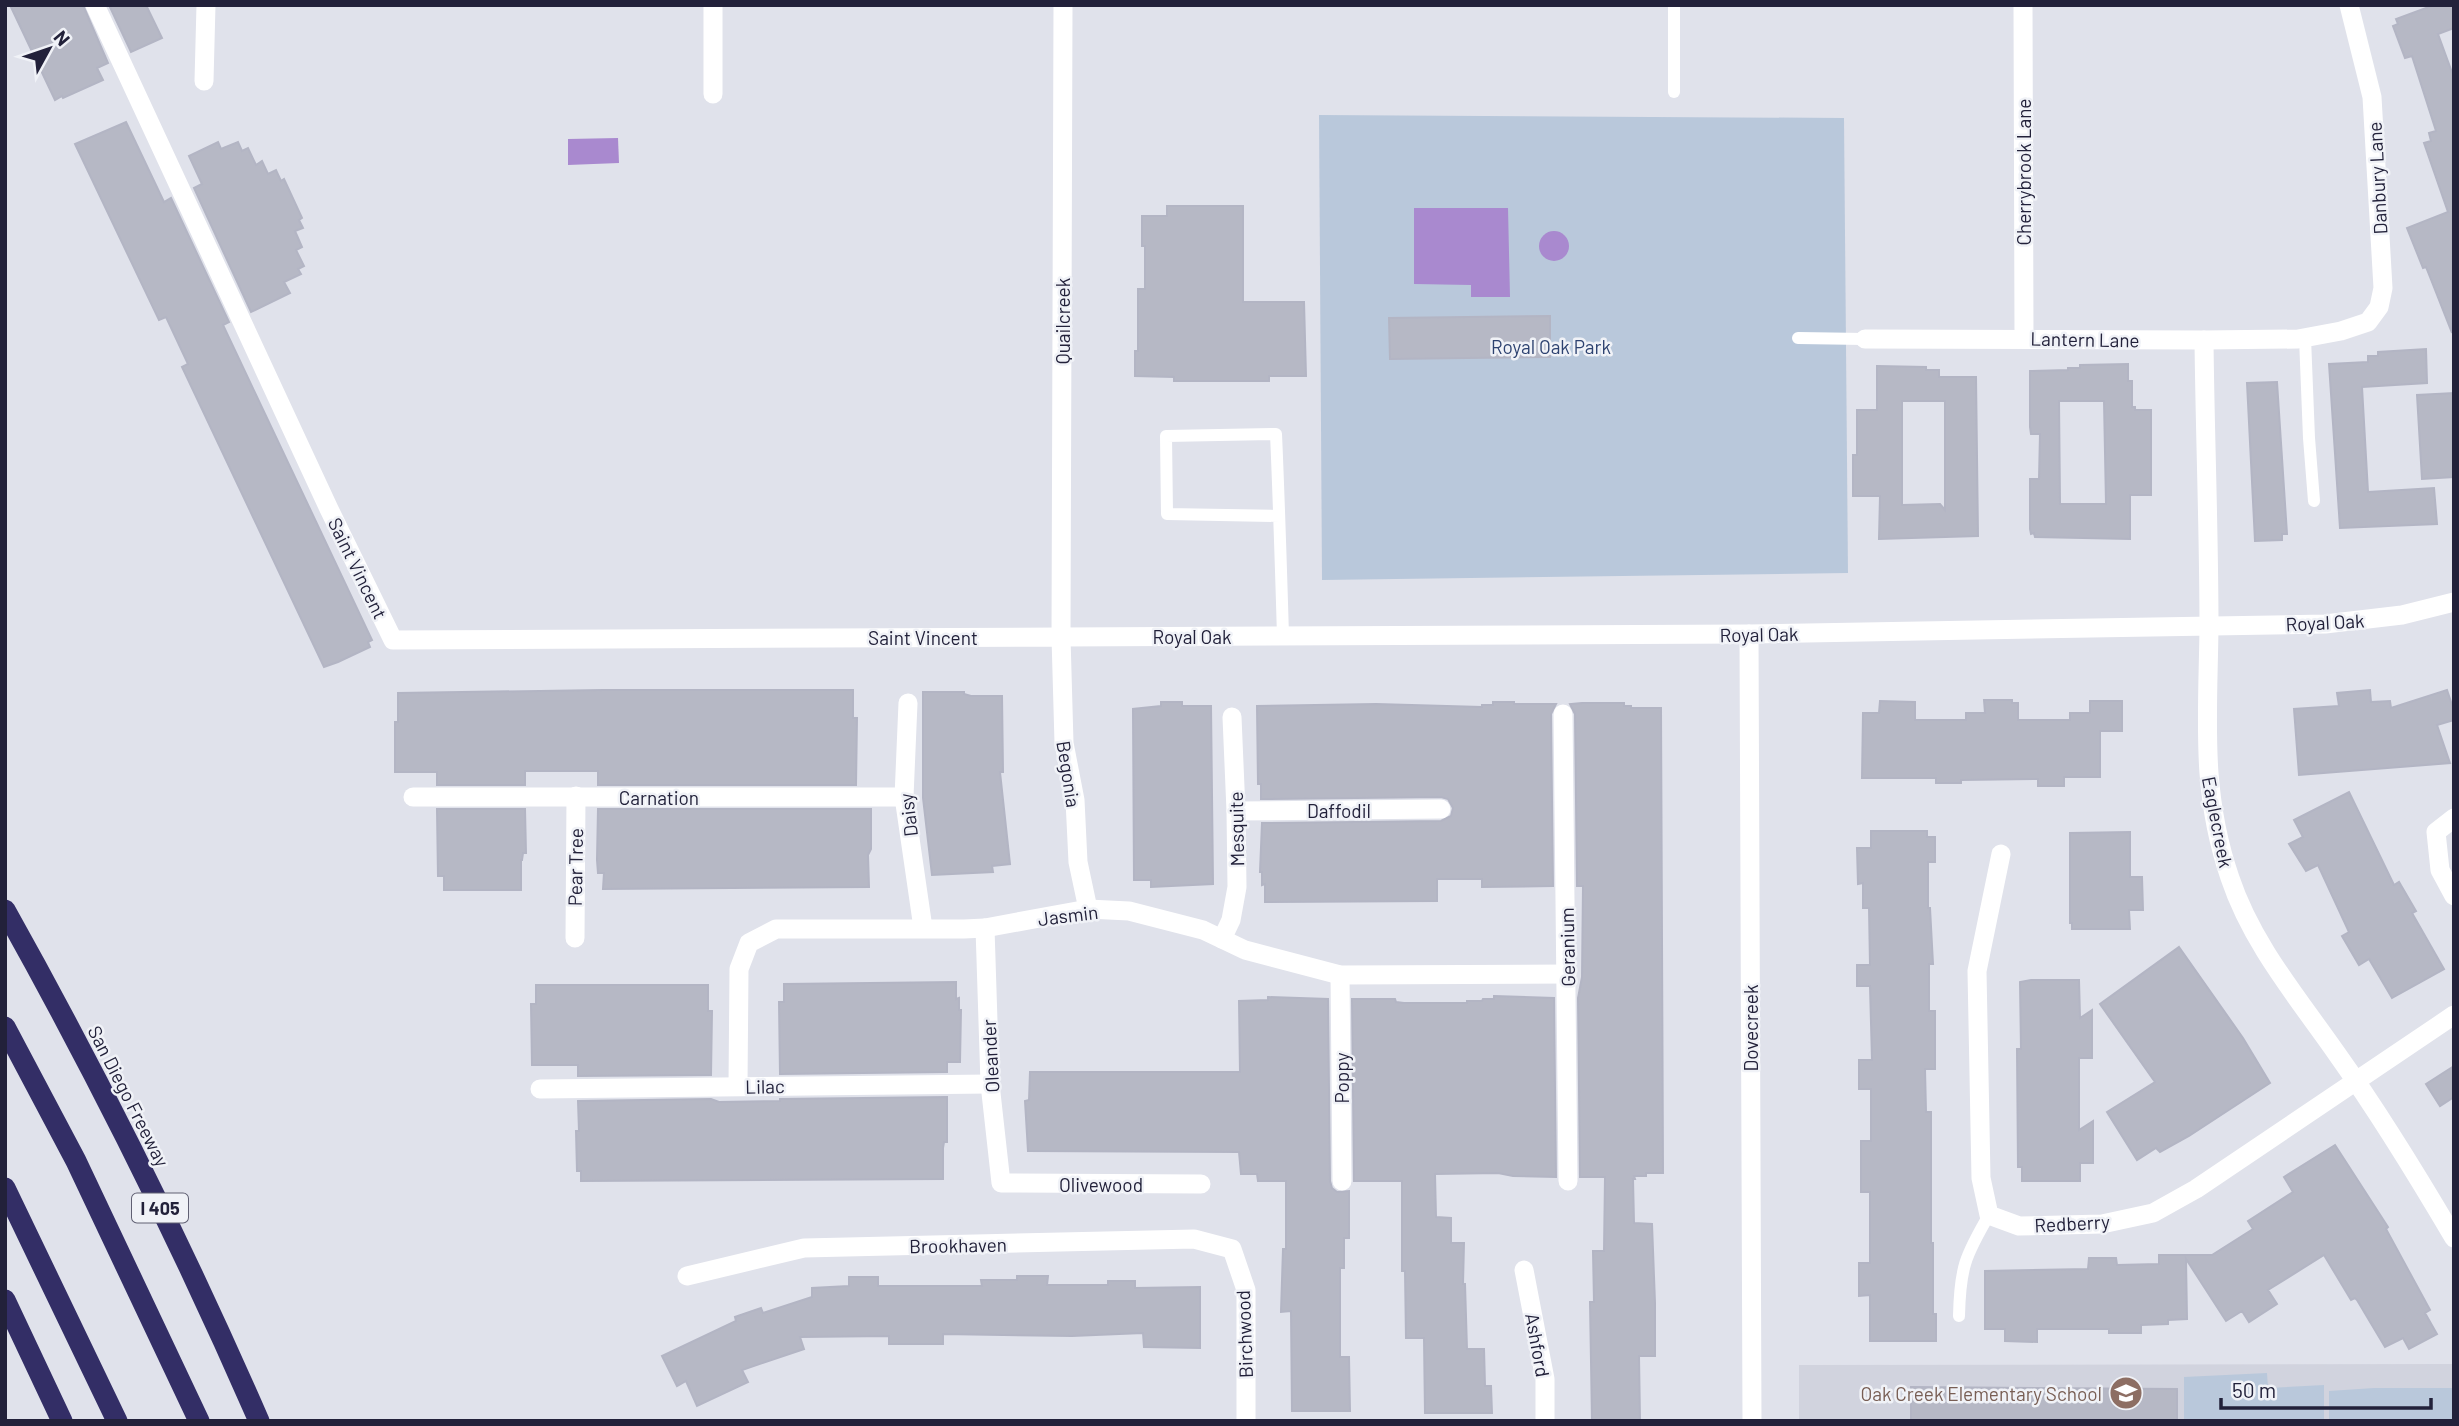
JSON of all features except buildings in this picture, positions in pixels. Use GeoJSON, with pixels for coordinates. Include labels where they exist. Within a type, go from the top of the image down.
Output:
{"type":"FeatureCollection","features":[{"type":"Feature","properties":{"kind":"highway","name":"San Diego Freeway"},"geometry":{"type":"LineString","coordinates":[[5,910],[54,998],[160,1208],[259,1421]]}},
{"type":"Feature","properties":{"kind":"highway"},"geometry":{"type":"LineString","coordinates":[[5,1027],[76,1161],[199,1421]]}},
{"type":"Feature","properties":{"kind":"highway"},"geometry":{"type":"LineString","coordinates":[[5,1188],[117,1421]]}},
{"type":"Feature","properties":{"kind":"highway"},"geometry":{"type":"LineString","coordinates":[[5,1300],[62,1421]]}},
{"type":"Feature","properties":{"kind":"street","name":"Saint Vincent"},"geometry":{"type":"LineString","coordinates":[[95,5],[329,509],[393,640],[1061,637]]}},
{"type":"Feature","properties":{"kind":"street"},"geometry":{"type":"LineString","coordinates":[[204,80],[206,5]]}},
{"type":"Feature","properties":{"kind":"street"},"geometry":{"type":"LineString","coordinates":[[713,5],[713,94]]}},
{"type":"Feature","properties":{"kind":"street","name":"Quailcreek"},"geometry":{"type":"LineString","coordinates":[[1061,637],[1063,5]]}},
{"type":"Feature","properties":{"kind":"street","name":"Cherrybrook Lane"},"geometry":{"type":"LineString","coordinates":[[2022,5],[2024,338]]}},
{"type":"Feature","properties":{"kind":"street","name":"Danbury Lane"},"geometry":{"type":"LineString","coordinates":[[2342,331],[2368,322],[2379,307],[2383,288],[2372,97],[2348,5]]}},
{"type":"Feature","properties":{"kind":"street","name":"Lantern Lane"},"geometry":{"type":"LineString","coordinates":[[1865,339],[2204,341],[2305,338],[2342,331]]}},
{"type":"Feature","properties":{"kind":"street","name":"Eaglecreek"},"geometry":{"type":"LineString","coordinates":[[2204,341],[2209,626],[2207,772],[2212,808],[2230,878],[2245,915],[2269,958],[2357,1082],[2454,1238]]}},
{"type":"Feature","properties":{"kind":"street","name":"Royal Oak"},"geometry":{"type":"LineString","coordinates":[[1061,637],[1749,634],[2325,624],[2402,615],[2454,602]]}},
{"type":"Feature","properties":{"kind":"street","name":"Dovecreek"},"geometry":{"type":"LineString","coordinates":[[1749,634],[1752,1421]]}},
{"type":"Feature","properties":{"kind":"street","name":"Begonia"},"geometry":{"type":"LineString","coordinates":[[1061,637],[1064,743],[1075,800],[1078,862],[1088,909]]}},
{"type":"Feature","properties":{"kind":"street","name":"Daisy"},"geometry":{"type":"LineString","coordinates":[[908,703],[904,797],[923,928]]}},
{"type":"Feature","properties":{"kind":"street","name":"Geranium"},"geometry":{"type":"LineString","coordinates":[[1563,714],[1568,1181]]}},
{"type":"Feature","properties":{"kind":"street","name":"Mesquite"},"geometry":{"type":"LineString","coordinates":[[1222,939],[1231,920],[1237,887],[1232,718]]}},
{"type":"Feature","properties":{"kind":"street","name":"Pear Tree"},"geometry":{"type":"LineString","coordinates":[[575,938],[576,796]]}},
{"type":"Feature","properties":{"kind":"street","name":"Carnation"},"geometry":{"type":"LineString","coordinates":[[413,797],[904,797]]}},
{"type":"Feature","properties":{"kind":"street","name":"Daffodil"},"geometry":{"type":"LineString","coordinates":[[1236,811],[1441,810]]}},
{"type":"Feature","properties":{"kind":"street"},"geometry":{"type":"LineString","coordinates":[[2454,818],[2436,832],[2440,870],[2454,897]]}},
{"type":"Feature","properties":{"kind":"street"},"geometry":{"type":"LineString","coordinates":[[1989,1214],[1981,1178],[1977,971],[2001,854]]}},
{"type":"Feature","properties":{"kind":"street","name":"Jasmin"},"geometry":{"type":"LineString","coordinates":[[738,1086],[739,970],[748,943],[776,929],[985,928],[1088,909],[1129,911],[1203,930],[1245,950],[1340,975],[1567,974]]}},
{"type":"Feature","properties":{"kind":"street","name":"Oleander"},"geometry":{"type":"LineString","coordinates":[[985,928],[990,1084],[1001,1183]]}},
{"type":"Feature","properties":{"kind":"street","name":"Poppy"},"geometry":{"type":"LineString","coordinates":[[1340,975],[1342,1181]]}},
{"type":"Feature","properties":{"kind":"street","name":"Redberry"},"geometry":{"type":"LineString","coordinates":[[1989,1214],[2019,1226],[2102,1224],[2153,1213],[2196,1189],[2454,1015]]}},
{"type":"Feature","properties":{"kind":"street","name":"Lilac"},"geometry":{"type":"LineString","coordinates":[[540,1089],[990,1084]]}},
{"type":"Feature","properties":{"kind":"street","name":"Olivewood"},"geometry":{"type":"LineString","coordinates":[[1001,1183],[1201,1184]]}},
{"type":"Feature","properties":{"kind":"street","name":"Brookhaven"},"geometry":{"type":"LineString","coordinates":[[687,1276],[804,1248],[1194,1240],[1232,1249]]}},
{"type":"Feature","properties":{"kind":"street","name":"Birchwood"},"geometry":{"type":"LineString","coordinates":[[1232,1249],[1245,1290],[1246,1421]]}},
{"type":"Feature","properties":{"kind":"street","name":"Ashford"},"geometry":{"type":"LineString","coordinates":[[1524,1270],[1545,1379],[1545,1421]]}},
{"type":"Feature","properties":{"kind":"lane"},"geometry":{"type":"LineString","coordinates":[[1674,5],[1674,92]]}},
{"type":"Feature","properties":{"kind":"lane"},"geometry":{"type":"LineString","coordinates":[[1798,338],[1865,339]]}},
{"type":"Feature","properties":{"kind":"lane"},"geometry":{"type":"LineString","coordinates":[[2305,338],[2314,501]]}},
{"type":"Feature","properties":{"kind":"lane"},"geometry":{"type":"LineString","coordinates":[[1279,516],[1167,513],[1166,436],[1276,434],[1279,516],[1283,636]]}},
{"type":"Feature","properties":{"kind":"lane"},"geometry":{"type":"LineString","coordinates":[[1959,1317],[1959,1281],[1965,1258],[1989,1214]]}},
{"type":"Feature","properties":{"kind":"shaded area"},"geometry":{"type":"Polygon","coordinates":[[[618,138],[619,163],[568,165],[568,139],[618,138]]]}},
{"type":"Feature","properties":{"kind":"shaded area"},"geometry":{"type":"Polygon","coordinates":[[[1414,208],[1508,208],[1510,297],[1471,297],[1471,285],[1414,284],[1414,208]]]}},
{"type":"Feature","properties":{"kind":"shaded area"},"geometry":{"type":"Polygon","coordinates":[[[1554,231],[1565,235],[1569,246],[1565,257],[1554,261],[1543,257],[1539,246],[1543,235],[1554,231]]]}},
{"type":"Feature","properties":{"kind":"shaded area","name":"Oak Creek Elementary School"},"geometry":{"type":"Polygon","coordinates":[[[2454,1364],[2454,1421],[1799,1421],[1799,1365],[2454,1364]]]}},
{"type":"Feature","properties":{"kind":"green space","name":"Royal Oak Park"},"geometry":{"type":"Polygon","coordinates":[[[1319,115],[1844,118],[1848,573],[1322,580],[1319,115]]]}},
{"type":"Feature","properties":{"kind":"green space"},"geometry":{"type":"Polygon","coordinates":[[[2267,1373],[2268,1388],[2324,1385],[2324,1421],[2184,1421],[2184,1377],[2267,1373]]]}},
{"type":"Feature","properties":{"kind":"green space"},"geometry":{"type":"Polygon","coordinates":[[[2454,1388],[2454,1421],[2329,1421],[2329,1391],[2454,1388]]]}},
{"type":"Feature","properties":{"kind":"place","name":"Oak Creek Elementary School"},"geometry":{"type":"Point","coordinates":[2126,1393]}}]}
